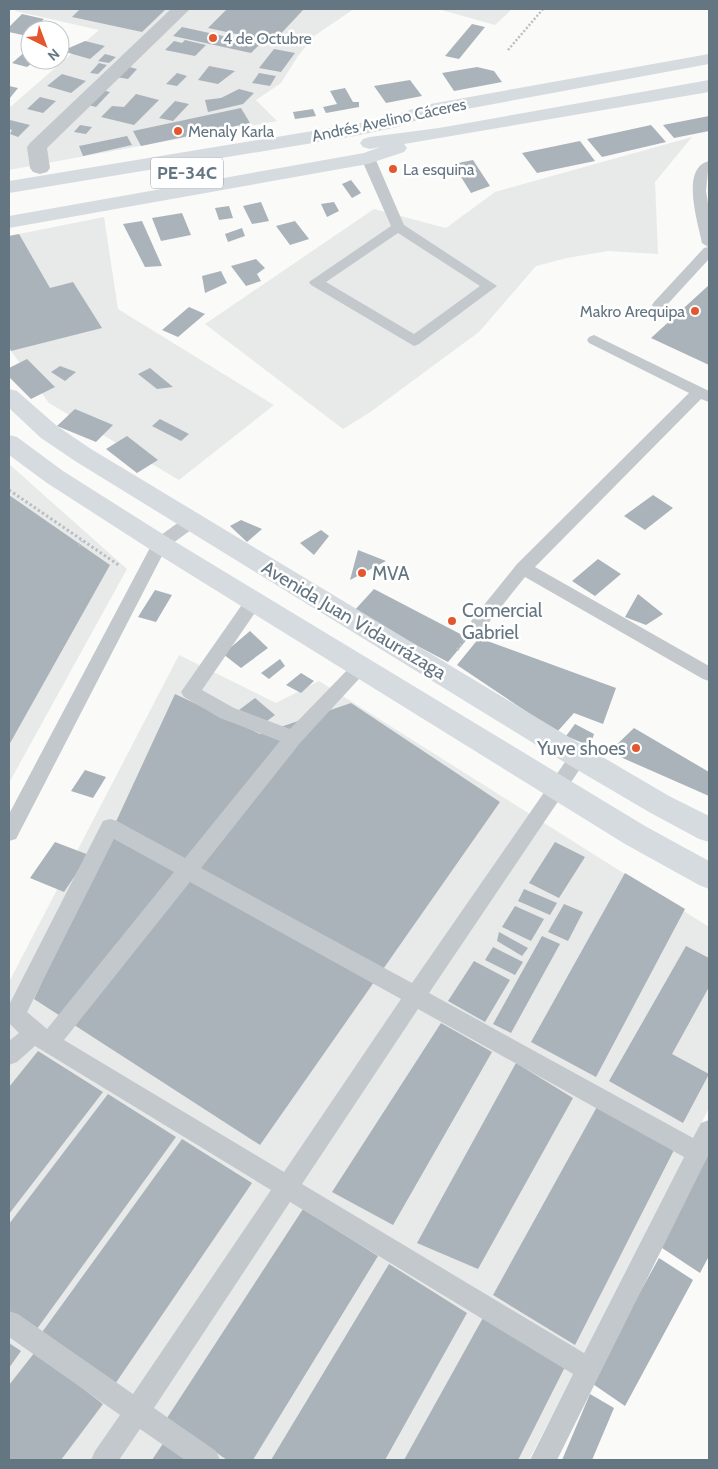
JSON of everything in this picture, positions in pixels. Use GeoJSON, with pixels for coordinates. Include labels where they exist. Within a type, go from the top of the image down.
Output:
{"type":"FeatureCollection","features":[{"type":"Feature","properties":{"kind":"main road","name":"Andrés Avelino Cáceres"},"geometry":{"type":"LineString","coordinates":[[9,203],[363,144],[390,123],[425,110],[709,59]]}},
{"type":"Feature","properties":{"kind":"main road","name":"Andrés Avelino Cáceres"},"geometry":{"type":"LineString","coordinates":[[9,187],[439,134],[709,86]]}},
{"type":"Feature","properties":{"kind":"main road"},"geometry":{"type":"LineString","coordinates":[[9,173],[363,114],[425,110]]}},
{"type":"Feature","properties":{"kind":"main road"},"geometry":{"type":"LineString","coordinates":[[9,222],[363,144]]}},
{"type":"Feature","properties":{"kind":"main road","name":"Avenida Juan Vidaurrázaga"},"geometry":{"type":"LineString","coordinates":[[9,396],[56,436],[192,521],[578,757],[659,804],[709,830]]}},
{"type":"Feature","properties":{"kind":"main road","name":"Avenida Juan Vidaurrázaga"},"geometry":{"type":"LineString","coordinates":[[9,443],[55,477],[160,544],[556,788],[709,876]]}},
{"type":"Feature","properties":{"kind":"street"},"geometry":{"type":"LineString","coordinates":[[40,168],[37,148],[181,9]]}},
{"type":"Feature","properties":{"kind":"lane"},"geometry":{"type":"LineString","coordinates":[[363,144],[398,227],[490,286],[414,341],[316,282],[398,227]]}},
{"type":"Feature","properties":{"kind":"lane"},"geometry":{"type":"LineString","coordinates":[[709,165],[701,172],[699,191],[709,243]]}},
{"type":"Feature","properties":{"kind":"lane"},"geometry":{"type":"LineString","coordinates":[[659,305],[709,251]]}},
{"type":"Feature","properties":{"kind":"lane"},"geometry":{"type":"LineString","coordinates":[[480,621],[523,568],[704,395],[594,340]]}},
{"type":"Feature","properties":{"kind":"lane"},"geometry":{"type":"LineString","coordinates":[[9,833],[160,544],[192,521]]}},
{"type":"Feature","properties":{"kind":"lane"},"geometry":{"type":"LineString","coordinates":[[523,568],[709,674]]}},
{"type":"Feature","properties":{"kind":"lane"},"geometry":{"type":"LineString","coordinates":[[254,601],[190,692],[227,713],[292,738]]}},
{"type":"Feature","properties":{"kind":"lane"},"geometry":{"type":"LineString","coordinates":[[9,1055],[41,1038],[187,870],[292,738],[361,667]]}},
{"type":"Feature","properties":{"kind":"lane"},"geometry":{"type":"LineString","coordinates":[[104,1460],[415,996],[578,757]]}},
{"type":"Feature","properties":{"kind":"lane"},"geometry":{"type":"LineString","coordinates":[[589,1370],[41,1038],[15,1016],[110,827],[698,1153]]}},
{"type":"Feature","properties":{"kind":"lane"},"geometry":{"type":"LineString","coordinates":[[543,1460],[709,1131]]}},
{"type":"Feature","properties":{"kind":"lane"},"geometry":{"type":"LineString","coordinates":[[9,1323],[207,1460]]}},
{"type":"Feature","properties":{"kind":"path"},"geometry":{"type":"LineString","coordinates":[[508,50],[543,9]]}},
{"type":"Feature","properties":{"kind":"path"},"geometry":{"type":"LineString","coordinates":[[9,490],[34,511],[142,580]]}},
{"type":"Feature","properties":{"kind":"path"},"geometry":{"type":"LineString","coordinates":[[79,546],[82,541]]}},
{"type":"Feature","properties":{"kind":"path"},"geometry":{"type":"LineString","coordinates":[[439,672],[480,621]]}},
{"type":"Feature","properties":{"kind":"shaded area"},"geometry":{"type":"Polygon","coordinates":[[[18,9],[354,9],[314,36],[298,56],[281,83],[256,100],[277,121],[9,170],[9,108],[53,70],[70,70],[70,55],[99,30],[70,23],[70,20],[55,20],[15,11],[18,9]]]}},
{"type":"Feature","properties":{"kind":"shaded area"},"geometry":{"type":"Polygon","coordinates":[[[438,9],[512,9],[495,25],[438,9]]]}},
{"type":"Feature","properties":{"kind":"shaded area"},"geometry":{"type":"Polygon","coordinates":[[[692,137],[655,182],[658,254],[608,251],[567,258],[536,266],[479,332],[369,413],[343,429],[205,324],[374,209],[446,228],[495,192],[692,137]]]}},
{"type":"Feature","properties":{"kind":"shaded area"},"geometry":{"type":"Polygon","coordinates":[[[104,217],[118,309],[274,405],[179,480],[49,403],[9,348],[9,236],[104,217]]]}},
{"type":"Feature","properties":{"kind":"shaded area"},"geometry":{"type":"Polygon","coordinates":[[[9,464],[127,569],[9,783],[9,464]]]}},
{"type":"Feature","properties":{"kind":"shaded area"},"geometry":{"type":"Polygon","coordinates":[[[179,655],[276,703],[319,681],[709,927],[709,1108],[529,1460],[9,1460],[9,982],[179,655]]]}},
{"type":"Feature","properties":{"kind":"building"},"geometry":{"type":"Polygon","coordinates":[[[80,9],[166,9],[142,32],[72,17],[80,9]]]}},
{"type":"Feature","properties":{"kind":"building"},"geometry":{"type":"Polygon","coordinates":[[[227,9],[304,9],[273,42],[208,28],[227,9]]]}},
{"type":"Feature","properties":{"kind":"building"},"geometry":{"type":"Polygon","coordinates":[[[22,14],[44,19],[20,20],[20,34],[9,32],[9,27],[22,14]]]}},
{"type":"Feature","properties":{"kind":"building"},"geometry":{"type":"Polygon","coordinates":[[[472,24],[485,27],[459,59],[445,56],[472,24]]]}},
{"type":"Feature","properties":{"kind":"building"},"geometry":{"type":"Polygon","coordinates":[[[182,27],[260,44],[251,53],[173,36],[182,27]]]}},
{"type":"Feature","properties":{"kind":"building"},"geometry":{"type":"Polygon","coordinates":[[[185,40],[206,45],[195,56],[165,50],[174,41],[182,43],[185,40]]]}},
{"type":"Feature","properties":{"kind":"building"},"geometry":{"type":"Polygon","coordinates":[[[85,41],[105,46],[90,59],[70,53],[70,48],[85,41]]]}},
{"type":"Feature","properties":{"kind":"building"},"geometry":{"type":"Polygon","coordinates":[[[274,49],[295,53],[281,72],[259,68],[274,49]]]}},
{"type":"Feature","properties":{"kind":"building"},"geometry":{"type":"Polygon","coordinates":[[[105,54],[116,57],[109,63],[98,61],[105,54]]]}},
{"type":"Feature","properties":{"kind":"building"},"geometry":{"type":"Polygon","coordinates":[[[20,56],[20,65],[12,63],[20,56]]]}},
{"type":"Feature","properties":{"kind":"building"},"geometry":{"type":"Polygon","coordinates":[[[99,63],[107,65],[98,74],[90,73],[99,63]]]}},
{"type":"Feature","properties":{"kind":"building"},"geometry":{"type":"Polygon","coordinates":[[[126,66],[137,69],[128,79],[116,77],[126,66]]]}},
{"type":"Feature","properties":{"kind":"building"},"geometry":{"type":"Polygon","coordinates":[[[209,66],[235,71],[218,84],[198,80],[209,66]]]}},
{"type":"Feature","properties":{"kind":"building"},"geometry":{"type":"Polygon","coordinates":[[[477,67],[494,71],[502,82],[454,91],[442,73],[477,67]]]}},
{"type":"Feature","properties":{"kind":"building"},"geometry":{"type":"Polygon","coordinates":[[[177,73],[187,76],[177,86],[166,84],[177,73]]]}},
{"type":"Feature","properties":{"kind":"building"},"geometry":{"type":"Polygon","coordinates":[[[259,73],[276,76],[270,86],[252,83],[259,73]]]}},
{"type":"Feature","properties":{"kind":"building"},"geometry":{"type":"Polygon","coordinates":[[[62,74],[86,81],[71,93],[47,86],[62,74]]]}},
{"type":"Feature","properties":{"kind":"building"},"geometry":{"type":"Polygon","coordinates":[[[410,80],[422,96],[386,103],[374,86],[410,80]]]}},
{"type":"Feature","properties":{"kind":"building"},"geometry":{"type":"Polygon","coordinates":[[[9,86],[18,88],[10,98],[9,97],[9,86]]]}},
{"type":"Feature","properties":{"kind":"building"},"geometry":{"type":"Polygon","coordinates":[[[94,88],[110,92],[96,107],[79,103],[94,88]]]}},
{"type":"Feature","properties":{"kind":"building"},"geometry":{"type":"Polygon","coordinates":[[[345,88],[353,102],[359,102],[359,107],[326,113],[323,107],[337,104],[330,91],[345,88]]]}},
{"type":"Feature","properties":{"kind":"building"},"geometry":{"type":"Polygon","coordinates":[[[239,89],[254,93],[243,104],[208,112],[205,100],[221,98],[239,89]]]}},
{"type":"Feature","properties":{"kind":"building"},"geometry":{"type":"Polygon","coordinates":[[[136,94],[159,100],[134,125],[101,117],[112,106],[124,107],[136,94]]]}},
{"type":"Feature","properties":{"kind":"building"},"geometry":{"type":"Polygon","coordinates":[[[40,97],[56,101],[43,113],[27,109],[40,97]]]}},
{"type":"Feature","properties":{"kind":"building"},"geometry":{"type":"Polygon","coordinates":[[[175,101],[189,104],[173,121],[159,118],[175,101]]]}},
{"type":"Feature","properties":{"kind":"building"},"geometry":{"type":"Polygon","coordinates":[[[241,108],[250,123],[141,146],[133,131],[241,108]]]}},
{"type":"Feature","properties":{"kind":"building"},"geometry":{"type":"Polygon","coordinates":[[[313,109],[316,116],[295,119],[293,112],[313,109]]]}},
{"type":"Feature","properties":{"kind":"building"},"geometry":{"type":"Polygon","coordinates":[[[709,116],[709,131],[674,138],[663,125],[709,116]]]}},
{"type":"Feature","properties":{"kind":"building"},"geometry":{"type":"Polygon","coordinates":[[[10,120],[30,125],[18,137],[10,134],[12,130],[9,129],[10,120]]]}},
{"type":"Feature","properties":{"kind":"building"},"geometry":{"type":"Polygon","coordinates":[[[80,125],[92,127],[86,134],[74,132],[80,125]]]}},
{"type":"Feature","properties":{"kind":"building"},"geometry":{"type":"Polygon","coordinates":[[[651,125],[666,142],[602,157],[587,139],[651,125]]]}},
{"type":"Feature","properties":{"kind":"building"},"geometry":{"type":"Polygon","coordinates":[[[127,136],[132,145],[83,156],[79,146],[127,136]]]}},
{"type":"Feature","properties":{"kind":"building"},"geometry":{"type":"Polygon","coordinates":[[[580,141],[595,161],[537,173],[522,153],[580,141]]]}},
{"type":"Feature","properties":{"kind":"building"},"geometry":{"type":"Polygon","coordinates":[[[473,160],[490,186],[471,193],[453,164],[473,160]]]}},
{"type":"Feature","properties":{"kind":"building"},"geometry":{"type":"Polygon","coordinates":[[[351,180],[361,193],[352,198],[342,184],[351,180]]]}},
{"type":"Feature","properties":{"kind":"building"},"geometry":{"type":"Polygon","coordinates":[[[261,202],[269,221],[252,224],[243,206],[261,202]]]}},
{"type":"Feature","properties":{"kind":"building"},"geometry":{"type":"Polygon","coordinates":[[[334,202],[339,211],[327,217],[321,204],[334,202]]]}},
{"type":"Feature","properties":{"kind":"building"},"geometry":{"type":"Polygon","coordinates":[[[229,206],[233,218],[219,220],[215,208],[229,206]]]}},
{"type":"Feature","properties":{"kind":"building"},"geometry":{"type":"Polygon","coordinates":[[[182,213],[191,235],[161,241],[152,218],[182,213]]]}},
{"type":"Feature","properties":{"kind":"building"},"geometry":{"type":"Polygon","coordinates":[[[142,221],[162,266],[145,267],[123,224],[142,221]]]}},
{"type":"Feature","properties":{"kind":"building"},"geometry":{"type":"Polygon","coordinates":[[[295,221],[309,239],[290,245],[276,226],[295,221]]]}},
{"type":"Feature","properties":{"kind":"building"},"geometry":{"type":"Polygon","coordinates":[[[242,228],[245,236],[228,242],[225,234],[242,228]]]}},
{"type":"Feature","properties":{"kind":"building"},"geometry":{"type":"Polygon","coordinates":[[[19,234],[50,288],[73,282],[102,328],[11,351],[9,347],[9,236],[19,234]]]}},
{"type":"Feature","properties":{"kind":"building"},"geometry":{"type":"Polygon","coordinates":[[[256,259],[265,268],[257,274],[261,281],[246,286],[231,266],[256,259]]]}},
{"type":"Feature","properties":{"kind":"building"},"geometry":{"type":"Polygon","coordinates":[[[221,271],[227,283],[205,293],[202,276],[221,271]]]}},
{"type":"Feature","properties":{"kind":"building","name":"Makro Arequipa"},"geometry":{"type":"Polygon","coordinates":[[[709,285],[709,365],[651,338],[709,285]]]}},
{"type":"Feature","properties":{"kind":"building"},"geometry":{"type":"Polygon","coordinates":[[[189,307],[205,314],[178,337],[162,330],[189,307]]]}},
{"type":"Feature","properties":{"kind":"building"},"geometry":{"type":"Polygon","coordinates":[[[27,359],[55,387],[31,399],[9,377],[9,368],[27,359]]]}},
{"type":"Feature","properties":{"kind":"building"},"geometry":{"type":"Polygon","coordinates":[[[60,366],[76,372],[65,381],[51,372],[60,366]]]}},
{"type":"Feature","properties":{"kind":"building"},"geometry":{"type":"Polygon","coordinates":[[[150,368],[173,387],[157,389],[138,374],[150,368]]]}},
{"type":"Feature","properties":{"kind":"building"},"geometry":{"type":"Polygon","coordinates":[[[75,409],[113,425],[96,442],[57,426],[75,409]]]}},
{"type":"Feature","properties":{"kind":"building"},"geometry":{"type":"Polygon","coordinates":[[[160,419],[189,434],[181,441],[152,426],[160,419]]]}},
{"type":"Feature","properties":{"kind":"building"},"geometry":{"type":"Polygon","coordinates":[[[127,436],[158,460],[137,473],[106,449],[127,436]]]}},
{"type":"Feature","properties":{"kind":"building"},"geometry":{"type":"Polygon","coordinates":[[[9,495],[110,565],[9,745],[9,495]]]}},
{"type":"Feature","properties":{"kind":"building"},"geometry":{"type":"Polygon","coordinates":[[[653,495],[673,508],[645,530],[624,516],[653,495]]]}},
{"type":"Feature","properties":{"kind":"building"},"geometry":{"type":"Polygon","coordinates":[[[241,520],[262,529],[247,542],[230,526],[241,520]]]}},
{"type":"Feature","properties":{"kind":"building"},"geometry":{"type":"Polygon","coordinates":[[[321,530],[329,536],[314,555],[300,543],[321,530]]]}},
{"type":"Feature","properties":{"kind":"building"},"geometry":{"type":"Polygon","coordinates":[[[358,550],[386,561],[350,580],[358,550]]]}},
{"type":"Feature","properties":{"kind":"building"},"geometry":{"type":"Polygon","coordinates":[[[598,559],[621,574],[595,596],[572,581],[598,559]]]}},
{"type":"Feature","properties":{"kind":"building"},"geometry":{"type":"Polygon","coordinates":[[[374,589],[468,638],[448,662],[353,612],[374,589]]]}},
{"type":"Feature","properties":{"kind":"building"},"geometry":{"type":"Polygon","coordinates":[[[155,590],[172,595],[156,622],[138,617],[155,590]]]}},
{"type":"Feature","properties":{"kind":"building"},"geometry":{"type":"Polygon","coordinates":[[[638,594],[663,614],[646,625],[625,617],[638,594]]]}},
{"type":"Feature","properties":{"kind":"building"},"geometry":{"type":"Polygon","coordinates":[[[250,631],[268,648],[241,668],[223,654],[250,631]]]}},
{"type":"Feature","properties":{"kind":"building"},"geometry":{"type":"Polygon","coordinates":[[[479,638],[616,688],[603,724],[574,713],[557,732],[457,665],[479,638]]]}},
{"type":"Feature","properties":{"kind":"building"},"geometry":{"type":"Polygon","coordinates":[[[280,659],[285,666],[269,679],[261,673],[280,659]]]}},
{"type":"Feature","properties":{"kind":"building"},"geometry":{"type":"Polygon","coordinates":[[[301,673],[314,681],[301,693],[286,685],[301,673]]]}},
{"type":"Feature","properties":{"kind":"building"},"geometry":{"type":"Polygon","coordinates":[[[175,694],[260,734],[351,703],[500,802],[260,1145],[34,999],[175,694]]]}},
{"type":"Feature","properties":{"kind":"building"},"geometry":{"type":"Polygon","coordinates":[[[255,698],[275,715],[267,721],[239,710],[255,698]]]}},
{"type":"Feature","properties":{"kind":"building"},"geometry":{"type":"Polygon","coordinates":[[[575,724],[594,734],[590,746],[566,736],[575,724]]]}},
{"type":"Feature","properties":{"kind":"building"},"geometry":{"type":"Polygon","coordinates":[[[634,728],[709,772],[709,796],[609,752],[634,728]]]}},
{"type":"Feature","properties":{"kind":"building"},"geometry":{"type":"Polygon","coordinates":[[[85,770],[106,777],[93,798],[71,791],[85,770]]]}},
{"type":"Feature","properties":{"kind":"building"},"geometry":{"type":"Polygon","coordinates":[[[55,842],[89,855],[64,892],[30,878],[55,842]]]}},
{"type":"Feature","properties":{"kind":"building"},"geometry":{"type":"Polygon","coordinates":[[[555,842],[585,857],[559,898],[529,883],[555,842]]]}},
{"type":"Feature","properties":{"kind":"building"},"geometry":{"type":"Polygon","coordinates":[[[625,873],[685,909],[596,1077],[531,1042],[625,873]]]}},
{"type":"Feature","properties":{"kind":"building"},"geometry":{"type":"Polygon","coordinates":[[[524,889],[557,903],[550,915],[518,901],[524,889]]]}},
{"type":"Feature","properties":{"kind":"building"},"geometry":{"type":"Polygon","coordinates":[[[564,904],[583,912],[568,941],[548,932],[564,904]]]}},
{"type":"Feature","properties":{"kind":"building"},"geometry":{"type":"Polygon","coordinates":[[[515,906],[544,919],[531,941],[502,927],[515,906]]]}},
{"type":"Feature","properties":{"kind":"building"},"geometry":{"type":"Polygon","coordinates":[[[499,932],[528,948],[522,956],[497,941],[499,932]]]}},
{"type":"Feature","properties":{"kind":"building"},"geometry":{"type":"Polygon","coordinates":[[[542,936],[560,944],[511,1033],[493,1024],[542,936]]]}},
{"type":"Feature","properties":{"kind":"building"},"geometry":{"type":"Polygon","coordinates":[[[686,946],[709,958],[709,987],[672,1054],[709,1074],[683,1123],[609,1081],[686,946]]]}},
{"type":"Feature","properties":{"kind":"building"},"geometry":{"type":"Polygon","coordinates":[[[493,947],[523,962],[515,975],[485,960],[493,947]]]}},
{"type":"Feature","properties":{"kind":"building"},"geometry":{"type":"Polygon","coordinates":[[[474,961],[510,980],[485,1022],[448,1001],[474,961]]]}},
{"type":"Feature","properties":{"kind":"building"},"geometry":{"type":"Polygon","coordinates":[[[441,1023],[492,1052],[393,1225],[332,1192],[441,1023]]]}},
{"type":"Feature","properties":{"kind":"building"},"geometry":{"type":"Polygon","coordinates":[[[38,1051],[103,1092],[9,1214],[9,1087],[38,1051]]]}},
{"type":"Feature","properties":{"kind":"building"},"geometry":{"type":"Polygon","coordinates":[[[516,1063],[573,1098],[478,1269],[417,1243],[516,1063]]]}},
{"type":"Feature","properties":{"kind":"building"},"geometry":{"type":"Polygon","coordinates":[[[108,1094],[176,1137],[34,1333],[9,1315],[9,1224],[108,1094]]]}},
{"type":"Feature","properties":{"kind":"building"},"geometry":{"type":"Polygon","coordinates":[[[598,1105],[675,1148],[575,1345],[493,1295],[598,1105]]]}},
{"type":"Feature","properties":{"kind":"building"},"geometry":{"type":"Polygon","coordinates":[[[182,1139],[252,1183],[113,1387],[40,1335],[182,1139]]]}},
{"type":"Feature","properties":{"kind":"building"},"geometry":{"type":"Polygon","coordinates":[[[709,1153],[709,1256],[700,1273],[656,1244],[709,1153]]]}},
{"type":"Feature","properties":{"kind":"building"},"geometry":{"type":"Polygon","coordinates":[[[303,1209],[378,1256],[253,1460],[227,1460],[167,1418],[303,1209]]]}},
{"type":"Feature","properties":{"kind":"building"},"geometry":{"type":"Polygon","coordinates":[[[659,1258],[693,1280],[625,1406],[590,1382],[659,1258]]]}},
{"type":"Feature","properties":{"kind":"building"},"geometry":{"type":"Polygon","coordinates":[[[389,1264],[467,1313],[385,1460],[271,1460],[389,1264]]]}},
{"type":"Feature","properties":{"kind":"building"},"geometry":{"type":"Polygon","coordinates":[[[484,1316],[565,1367],[518,1460],[404,1460],[484,1316]]]}},
{"type":"Feature","properties":{"kind":"building"},"geometry":{"type":"Polygon","coordinates":[[[9,1343],[21,1351],[9,1368],[9,1343]]]}},
{"type":"Feature","properties":{"kind":"building"},"geometry":{"type":"Polygon","coordinates":[[[35,1352],[103,1404],[61,1460],[9,1460],[9,1385],[35,1352]]]}},
{"type":"Feature","properties":{"kind":"building"},"geometry":{"type":"Polygon","coordinates":[[[590,1394],[614,1408],[592,1460],[562,1460],[590,1394]]]}},
{"type":"Feature","properties":{"kind":"building"},"geometry":{"type":"Polygon","coordinates":[[[164,1442],[188,1460],[152,1460],[164,1442]]]}},
{"type":"Feature","properties":{"kind":"place","name":"4 de Octubre"},"geometry":{"type":"Point","coordinates":[213,38]}},
{"type":"Feature","properties":{"kind":"place","name":"Menaly Karla"},"geometry":{"type":"Point","coordinates":[178,131]}},
{"type":"Feature","properties":{"kind":"place","name":"La esquina"},"geometry":{"type":"Point","coordinates":[393,169]}},
{"type":"Feature","properties":{"kind":"place","name":"Makro Arequipa"},"geometry":{"type":"Point","coordinates":[695,311]}},
{"type":"Feature","properties":{"kind":"place","name":"MVA"},"geometry":{"type":"Point","coordinates":[362,573]}},
{"type":"Feature","properties":{"kind":"place","name":"Comercial Gabriel"},"geometry":{"type":"Point","coordinates":[452,621]}},
{"type":"Feature","properties":{"kind":"place","name":"Yuve shoes"},"geometry":{"type":"Point","coordinates":[636,748]}}]}
